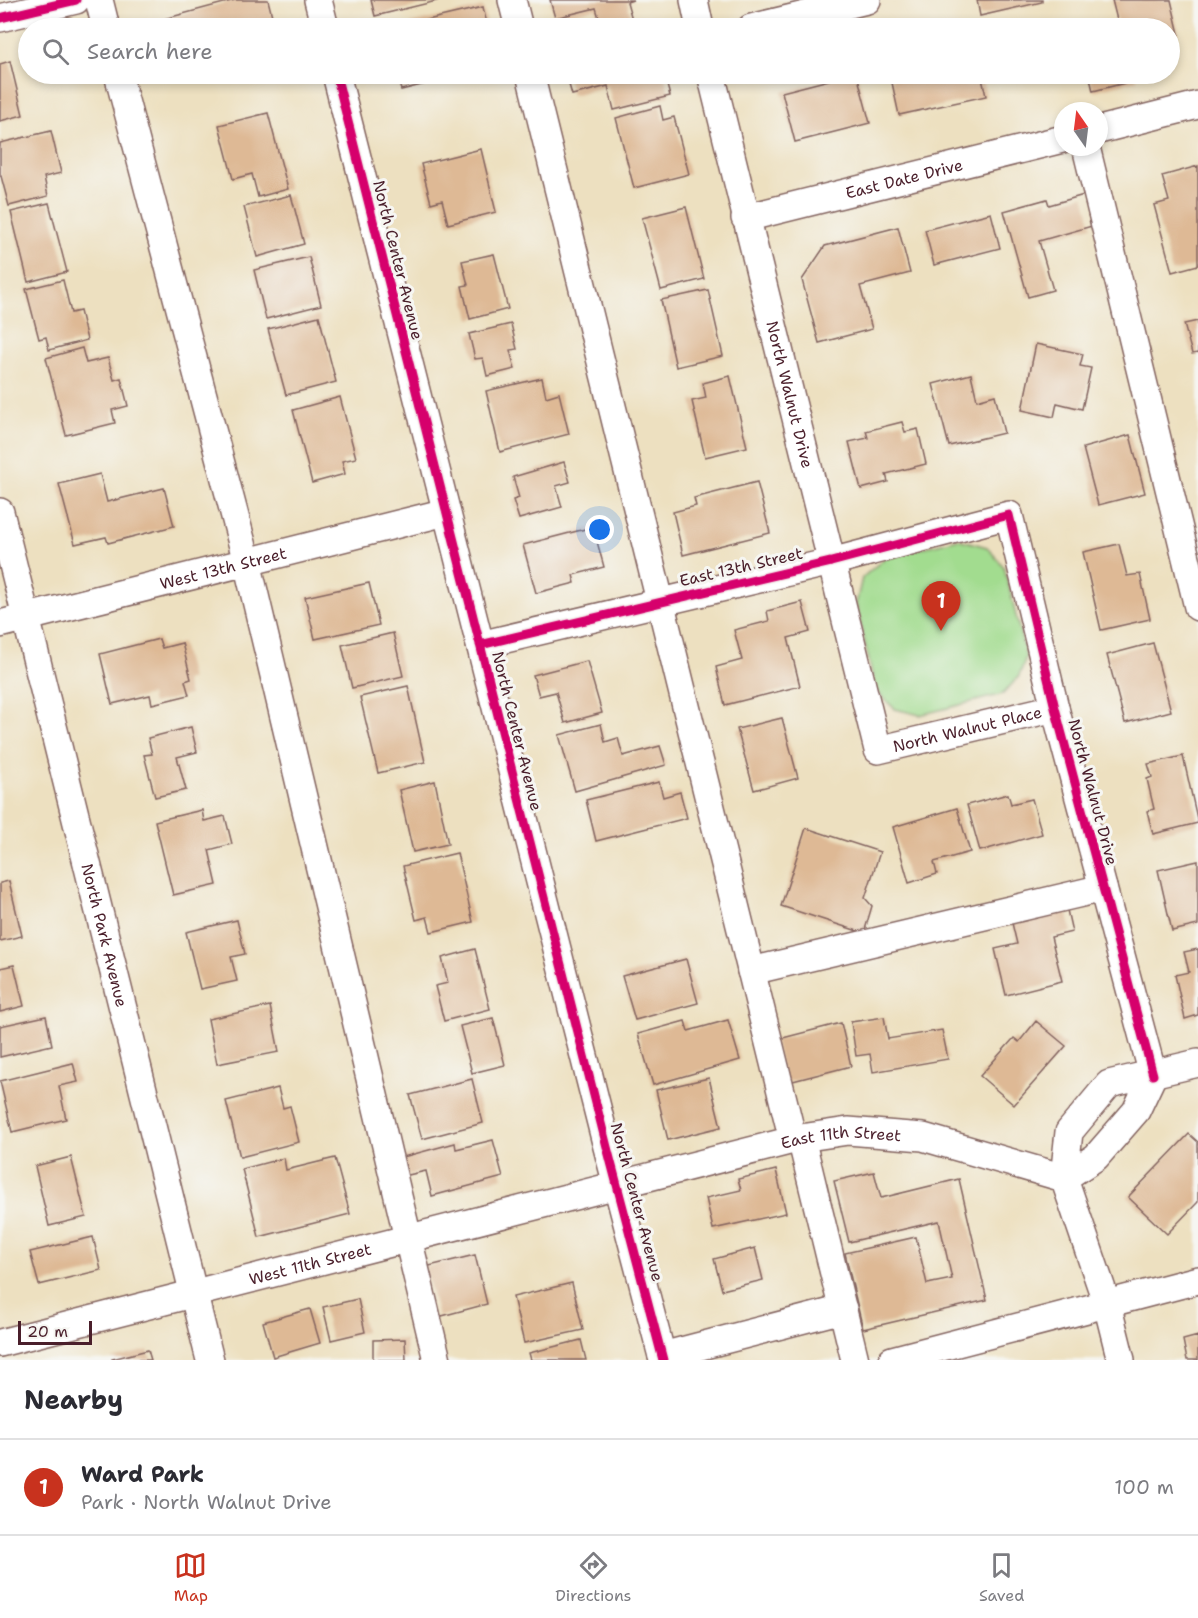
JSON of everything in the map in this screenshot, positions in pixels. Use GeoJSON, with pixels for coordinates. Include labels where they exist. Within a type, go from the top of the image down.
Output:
{"type":"FeatureCollection","features":[{"type":"Feature","properties":{"kind":"street"},"geometry":{"type":"LineString","coordinates":[[0,18],[76,0]]}},
{"type":"Feature","properties":{"kind":"street"},"geometry":{"type":"LineString","coordinates":[[99,0],[104,18]]}},
{"type":"Feature","properties":{"kind":"street"},"geometry":{"type":"LineString","coordinates":[[318,0],[322,18]]}},
{"type":"Feature","properties":{"kind":"street"},"geometry":{"type":"LineString","coordinates":[[512,0],[516,18]]}},
{"type":"Feature","properties":{"kind":"street"},"geometry":{"type":"LineString","coordinates":[[694,0],[698,18]]}},
{"type":"Feature","properties":{"kind":"street"},"geometry":{"type":"LineString","coordinates":[[792,18],[867,0]]}},
{"type":"Feature","properties":{"kind":"street"},"geometry":{"type":"LineString","coordinates":[[121,84],[247,562],[437,1360]]}},
{"type":"Feature","properties":{"kind":"street","name":"North Center Avenue"},"geometry":{"type":"LineString","coordinates":[[339,84],[663,1358]]}},
{"type":"Feature","properties":{"kind":"street"},"geometry":{"type":"LineString","coordinates":[[532,84],[751,971],[855,1360]]}},
{"type":"Feature","properties":{"kind":"street","name":"North Walnut Drive"},"geometry":{"type":"LineString","coordinates":[[713,84],[878,750]]}},
{"type":"Feature","properties":{"kind":"street"},"geometry":{"type":"LineString","coordinates":[[1108,128],[1198,105]]}},
{"type":"Feature","properties":{"kind":"street","name":"East Date Drive"},"geometry":{"type":"LineString","coordinates":[[745,218],[1054,141]]}},
{"type":"Feature","properties":{"kind":"street"},"geometry":{"type":"LineString","coordinates":[[1088,156],[1198,607]]}},
{"type":"Feature","properties":{"kind":"street","name":"North Park Avenue"},"geometry":{"type":"LineString","coordinates":[[0,512],[210,1360]]}},
{"type":"Feature","properties":{"kind":"street","name":"West 13th Street"},"geometry":{"type":"LineString","coordinates":[[0,624],[446,512]]}},
{"type":"Feature","properties":{"kind":"street","name":"East 13th Street"},"geometry":{"type":"LineString","coordinates":[[480,645],[831,561],[1009,515]]}},
{"type":"Feature","properties":{"kind":"street","name":"North Walnut Drive"},"geometry":{"type":"LineString","coordinates":[[1009,515],[1056,708],[1153,1075]]}},
{"type":"Feature","properties":{"kind":"street","name":"North Walnut Place"},"geometry":{"type":"LineString","coordinates":[[878,750],[1056,708]]}},
{"type":"Feature","properties":{"kind":"street"},"geometry":{"type":"LineString","coordinates":[[751,971],[1103,888]]}},
{"type":"Feature","properties":{"kind":"street"},"geometry":{"type":"LineString","coordinates":[[1121,1360],[1107,1304],[1064,1178],[1069,1132],[1109,1084],[1198,1063]]}},
{"type":"Feature","properties":{"kind":"street"},"geometry":{"type":"LineString","coordinates":[[1064,1178],[1096,1157],[1136,1111],[1153,1075]]}},
{"type":"Feature","properties":{"kind":"street","name":"East 11th Street"},"geometry":{"type":"LineString","coordinates":[[618,1186],[797,1139],[848,1131],[923,1137],[1064,1178]]}},
{"type":"Feature","properties":{"kind":"street","name":"West 11th Street"},"geometry":{"type":"LineString","coordinates":[[0,1343],[618,1186]]}},
{"type":"Feature","properties":{"kind":"street"},"geometry":{"type":"LineString","coordinates":[[892,1360],[1198,1280]]}},
{"type":"Feature","properties":{"kind":"street"},"geometry":{"type":"LineString","coordinates":[[663,1358],[843,1309]]}},
{"type":"Feature","properties":{"kind":"green space"},"geometry":{"type":"Polygon","coordinates":[[[958,539],[987,547],[1004,567],[1026,657],[1019,676],[1003,694],[920,715],[895,709],[876,691],[856,604],[862,578],[886,557],[958,539]]]}},
{"type":"Feature","properties":{"kind":"building"},"geometry":{"type":"Polygon","coordinates":[[[235,0],[268,0],[272,18],[168,18],[235,0]]]}},
{"type":"Feature","properties":{"kind":"building"},"geometry":{"type":"Polygon","coordinates":[[[371,0],[437,0],[437,1],[375,16],[371,0]]]}},
{"type":"Feature","properties":{"kind":"building"},"geometry":{"type":"Polygon","coordinates":[[[550,0],[633,0],[627,2],[632,18],[599,18],[596,8],[555,18],[550,0]]]}},
{"type":"Feature","properties":{"kind":"building"},"geometry":{"type":"Polygon","coordinates":[[[977,0],[1042,0],[1042,2],[980,16],[977,0]]]}},
{"type":"Feature","properties":{"kind":"building"},"geometry":{"type":"Polygon","coordinates":[[[1112,0],[1171,0],[1175,18],[1116,18],[1112,0]]]}},
{"type":"Feature","properties":{"kind":"building"},"geometry":{"type":"Polygon","coordinates":[[[483,7],[486,18],[436,18],[483,7]]]}},
{"type":"Feature","properties":{"kind":"building"},"geometry":{"type":"Polygon","coordinates":[[[10,61],[23,115],[0,121],[0,64],[10,61]]]}},
{"type":"Feature","properties":{"kind":"building"},"geometry":{"type":"Polygon","coordinates":[[[399,84],[425,84],[401,90],[399,84]]]}},
{"type":"Feature","properties":{"kind":"building"},"geometry":{"type":"Polygon","coordinates":[[[569,84],[667,84],[670,96],[614,110],[608,86],[572,95],[569,84]]]}},
{"type":"Feature","properties":{"kind":"building"},"geometry":{"type":"Polygon","coordinates":[[[813,84],[860,84],[870,123],[795,142],[782,92],[813,84]]]}},
{"type":"Feature","properties":{"kind":"building"},"geometry":{"type":"Polygon","coordinates":[[[892,84],[983,84],[986,96],[899,115],[892,84]]]}},
{"type":"Feature","properties":{"kind":"building"},"geometry":{"type":"Polygon","coordinates":[[[1091,84],[1121,84],[1093,91],[1091,84]]]}},
{"type":"Feature","properties":{"kind":"building"},"geometry":{"type":"Polygon","coordinates":[[[660,106],[663,120],[674,117],[689,174],[634,188],[616,118],[660,106]]]}},
{"type":"Feature","properties":{"kind":"building"},"geometry":{"type":"Polygon","coordinates":[[[268,113],[288,189],[258,197],[252,174],[233,179],[219,125],[268,113]]]}},
{"type":"Feature","properties":{"kind":"building"},"geometry":{"type":"Polygon","coordinates":[[[51,131],[61,173],[44,177],[48,196],[9,206],[0,176],[0,143],[51,131]]]}},
{"type":"Feature","properties":{"kind":"building"},"geometry":{"type":"Polygon","coordinates":[[[481,149],[496,212],[448,224],[442,200],[431,203],[421,164],[481,149]]]}},
{"type":"Feature","properties":{"kind":"building"},"geometry":{"type":"Polygon","coordinates":[[[1198,166],[1198,265],[1172,272],[1154,205],[1169,201],[1162,176],[1198,166]]]}},
{"type":"Feature","properties":{"kind":"building"},"geometry":{"type":"Polygon","coordinates":[[[291,195],[304,244],[257,257],[244,207],[291,195]]]}},
{"type":"Feature","properties":{"kind":"building"},"geometry":{"type":"Polygon","coordinates":[[[1084,195],[1092,226],[1039,241],[1053,290],[1028,297],[1004,211],[1047,199],[1049,205],[1084,195]]]}},
{"type":"Feature","properties":{"kind":"building"},"geometry":{"type":"Polygon","coordinates":[[[49,203],[67,272],[28,282],[11,212],[49,203]]]}},
{"type":"Feature","properties":{"kind":"building"},"geometry":{"type":"Polygon","coordinates":[[[686,207],[704,279],[661,290],[642,218],[686,207]]]}},
{"type":"Feature","properties":{"kind":"building"},"geometry":{"type":"Polygon","coordinates":[[[991,213],[1000,248],[934,265],[925,230],[991,213]]]}},
{"type":"Feature","properties":{"kind":"building"},"geometry":{"type":"Polygon","coordinates":[[[898,227],[910,273],[860,286],[872,329],[819,343],[802,280],[825,246],[898,227]]]}},
{"type":"Feature","properties":{"kind":"building"},"geometry":{"type":"Polygon","coordinates":[[[494,254],[508,309],[470,319],[462,286],[468,285],[462,261],[494,254]]]}},
{"type":"Feature","properties":{"kind":"building"},"geometry":{"type":"Polygon","coordinates":[[[309,257],[321,305],[266,319],[254,270],[309,257]]]}},
{"type":"Feature","properties":{"kind":"building"},"geometry":{"type":"Polygon","coordinates":[[[63,280],[71,313],[80,311],[87,340],[49,350],[46,337],[39,339],[26,289],[63,280]]]}},
{"type":"Feature","properties":{"kind":"building"},"geometry":{"type":"Polygon","coordinates":[[[708,290],[723,356],[676,367],[661,300],[708,290]]]}},
{"type":"Feature","properties":{"kind":"building"},"geometry":{"type":"Polygon","coordinates":[[[319,316],[336,382],[286,395],[268,329],[319,316]]]}},
{"type":"Feature","properties":{"kind":"building"},"geometry":{"type":"Polygon","coordinates":[[[1198,321],[1198,353],[1192,354],[1184,324],[1198,321]]]}},
{"type":"Feature","properties":{"kind":"building"},"geometry":{"type":"Polygon","coordinates":[[[511,324],[517,349],[510,350],[515,369],[487,376],[483,358],[475,359],[469,334],[511,324]]]}},
{"type":"Feature","properties":{"kind":"building"},"geometry":{"type":"Polygon","coordinates":[[[1036,344],[1083,354],[1080,366],[1091,368],[1082,409],[1057,403],[1054,417],[1022,410],[1036,344]]]}},
{"type":"Feature","properties":{"kind":"building"},"geometry":{"type":"Polygon","coordinates":[[[82,348],[86,363],[108,358],[114,380],[121,378],[128,406],[112,410],[115,423],[66,435],[46,358],[82,348]]]}},
{"type":"Feature","properties":{"kind":"building"},"geometry":{"type":"Polygon","coordinates":[[[971,374],[977,400],[995,395],[1004,433],[949,446],[933,384],[971,374]]]}},
{"type":"Feature","properties":{"kind":"building"},"geometry":{"type":"Polygon","coordinates":[[[730,376],[747,447],[705,457],[692,401],[706,398],[703,383],[730,376]]]}},
{"type":"Feature","properties":{"kind":"building"},"geometry":{"type":"Polygon","coordinates":[[[542,378],[546,397],[559,393],[569,434],[500,452],[486,391],[542,378]]]}},
{"type":"Feature","properties":{"kind":"building"},"geometry":{"type":"Polygon","coordinates":[[[340,397],[356,458],[342,461],[345,474],[312,483],[293,410],[340,397]]]}},
{"type":"Feature","properties":{"kind":"building"},"geometry":{"type":"Polygon","coordinates":[[[902,422],[905,432],[918,429],[926,464],[886,474],[888,482],[861,489],[849,442],[868,438],[866,431],[902,422]]]}},
{"type":"Feature","properties":{"kind":"building"},"geometry":{"type":"Polygon","coordinates":[[[1130,435],[1145,493],[1098,505],[1083,448],[1130,435]]]}},
{"type":"Feature","properties":{"kind":"building"},"geometry":{"type":"Polygon","coordinates":[[[564,462],[570,482],[556,486],[562,507],[519,519],[513,500],[519,498],[513,477],[564,462]]]}},
{"type":"Feature","properties":{"kind":"building"},"geometry":{"type":"Polygon","coordinates":[[[100,474],[107,502],[164,488],[174,526],[108,543],[106,537],[75,544],[59,484],[100,474]]]}},
{"type":"Feature","properties":{"kind":"building"},"geometry":{"type":"Polygon","coordinates":[[[757,482],[770,533],[683,555],[673,512],[696,506],[694,498],[757,482]]]}},
{"type":"Feature","properties":{"kind":"building"},"geometry":{"type":"Polygon","coordinates":[[[593,527],[604,567],[573,575],[575,583],[536,593],[523,545],[593,527]]]}},
{"type":"Feature","properties":{"kind":"building"},"geometry":{"type":"Polygon","coordinates":[[[1119,544],[1127,576],[1140,574],[1150,619],[1101,630],[1083,552],[1119,544]]]}},
{"type":"Feature","properties":{"kind":"building"},"geometry":{"type":"Polygon","coordinates":[[[369,583],[379,625],[315,639],[305,597],[369,583]]]}},
{"type":"Feature","properties":{"kind":"building"},"geometry":{"type":"Polygon","coordinates":[[[802,602],[810,632],[788,638],[800,686],[725,705],[716,667],[742,660],[734,630],[769,621],[767,611],[802,602]]]}},
{"type":"Feature","properties":{"kind":"building"},"geometry":{"type":"Polygon","coordinates":[[[393,633],[403,676],[352,688],[342,645],[393,633]]]}},
{"type":"Feature","properties":{"kind":"building"},"geometry":{"type":"Polygon","coordinates":[[[159,639],[162,648],[182,643],[191,679],[185,681],[189,695],[152,704],[150,695],[112,704],[100,654],[159,639]]]}},
{"type":"Feature","properties":{"kind":"building"},"geometry":{"type":"Polygon","coordinates":[[[1153,643],[1171,711],[1125,723],[1107,655],[1153,643]]]}},
{"type":"Feature","properties":{"kind":"building"},"geometry":{"type":"Polygon","coordinates":[[[587,661],[602,713],[565,723],[556,692],[539,696],[533,675],[587,661]]]}},
{"type":"Feature","properties":{"kind":"building"},"geometry":{"type":"Polygon","coordinates":[[[408,686],[425,762],[378,773],[360,697],[408,686]]]}},
{"type":"Feature","properties":{"kind":"building"},"geometry":{"type":"Polygon","coordinates":[[[782,718],[798,778],[754,790],[737,729],[782,718]]]}},
{"type":"Feature","properties":{"kind":"building"},"geometry":{"type":"Polygon","coordinates":[[[601,724],[605,742],[618,738],[623,756],[660,746],[666,765],[575,791],[559,735],[601,724]]]}},
{"type":"Feature","properties":{"kind":"building"},"geometry":{"type":"Polygon","coordinates":[[[191,727],[197,752],[177,757],[186,790],[155,797],[144,755],[152,754],[148,738],[191,727]]]}},
{"type":"Feature","properties":{"kind":"building"},"geometry":{"type":"Polygon","coordinates":[[[1183,756],[1198,823],[1153,834],[1147,811],[1154,809],[1147,779],[1152,777],[1148,764],[1183,756]]]}},
{"type":"Feature","properties":{"kind":"building"},"geometry":{"type":"Polygon","coordinates":[[[435,781],[448,844],[413,852],[399,790],[435,781]]]}},
{"type":"Feature","properties":{"kind":"building"},"geometry":{"type":"Polygon","coordinates":[[[659,782],[663,797],[680,792],[687,818],[596,841],[586,800],[659,782]]]}},
{"type":"Feature","properties":{"kind":"building"},"geometry":{"type":"Polygon","coordinates":[[[1008,794],[1011,804],[1032,799],[1042,834],[980,851],[967,805],[1008,794]]]}},
{"type":"Feature","properties":{"kind":"building"},"geometry":{"type":"Polygon","coordinates":[[[957,808],[970,852],[934,862],[937,874],[909,883],[893,827],[957,808]]]}},
{"type":"Feature","properties":{"kind":"building"},"geometry":{"type":"Polygon","coordinates":[[[202,810],[204,821],[225,816],[232,844],[209,850],[217,885],[173,895],[155,821],[202,810]]]}},
{"type":"Feature","properties":{"kind":"building"},"geometry":{"type":"Polygon","coordinates":[[[806,828],[880,852],[865,898],[872,906],[864,933],[781,906],[806,828]]]}},
{"type":"Feature","properties":{"kind":"building"},"geometry":{"type":"Polygon","coordinates":[[[457,853],[473,922],[431,932],[427,917],[416,920],[403,866],[457,853]]]}},
{"type":"Feature","properties":{"kind":"building"},"geometry":{"type":"Polygon","coordinates":[[[1198,861],[1198,925],[1172,931],[1158,870],[1198,861]]]}},
{"type":"Feature","properties":{"kind":"building"},"geometry":{"type":"Polygon","coordinates":[[[9,881],[22,936],[0,941],[0,883],[9,881]]]}},
{"type":"Feature","properties":{"kind":"building"},"geometry":{"type":"Polygon","coordinates":[[[1067,910],[1072,932],[1051,937],[1062,981],[1006,995],[995,949],[1017,944],[1012,923],[1067,910]]]}},
{"type":"Feature","properties":{"kind":"building"},"geometry":{"type":"Polygon","coordinates":[[[237,920],[245,954],[231,957],[237,981],[200,989],[186,932],[237,920]]]}},
{"type":"Feature","properties":{"kind":"building"},"geometry":{"type":"Polygon","coordinates":[[[475,949],[490,1009],[444,1021],[435,986],[448,983],[442,958],[475,949]]]}},
{"type":"Feature","properties":{"kind":"building"},"geometry":{"type":"Polygon","coordinates":[[[1198,949],[1198,1015],[1185,1019],[1175,975],[1189,972],[1184,952],[1198,949]]]}},
{"type":"Feature","properties":{"kind":"building"},"geometry":{"type":"Polygon","coordinates":[[[686,959],[698,1003],[635,1020],[622,976],[686,959]]]}},
{"type":"Feature","properties":{"kind":"building"},"geometry":{"type":"Polygon","coordinates":[[[14,965],[24,1006],[0,1012],[0,968],[14,965]]]}},
{"type":"Feature","properties":{"kind":"building"},"geometry":{"type":"Polygon","coordinates":[[[270,1006],[279,1052],[217,1064],[208,1019],[270,1006]]]}},
{"type":"Feature","properties":{"kind":"building"},"geometry":{"type":"Polygon","coordinates":[[[46,1016],[52,1045],[0,1057],[0,1026],[46,1016]]]}},
{"type":"Feature","properties":{"kind":"building"},"geometry":{"type":"Polygon","coordinates":[[[884,1017],[888,1039],[942,1030],[948,1059],[873,1072],[870,1054],[856,1056],[851,1022],[884,1017]]]}},
{"type":"Feature","properties":{"kind":"building"},"geometry":{"type":"Polygon","coordinates":[[[493,1018],[505,1065],[472,1073],[460,1026],[493,1018]]]}},
{"type":"Feature","properties":{"kind":"building"},"geometry":{"type":"Polygon","coordinates":[[[728,1020],[740,1060],[653,1085],[638,1034],[685,1021],[688,1031],[728,1020]]]}},
{"type":"Feature","properties":{"kind":"building"},"geometry":{"type":"Polygon","coordinates":[[[1036,1021],[1066,1046],[1014,1105],[980,1076],[1014,1038],[1019,1042],[1036,1021]]]}},
{"type":"Feature","properties":{"kind":"building"},"geometry":{"type":"Polygon","coordinates":[[[841,1023],[851,1066],[785,1083],[775,1040],[841,1023]]]}},
{"type":"Feature","properties":{"kind":"building"},"geometry":{"type":"Polygon","coordinates":[[[73,1063],[78,1082],[59,1086],[66,1119],[12,1132],[0,1081],[73,1063]]]}},
{"type":"Feature","properties":{"kind":"building"},"geometry":{"type":"Polygon","coordinates":[[[709,1078],[721,1127],[668,1140],[656,1090],[709,1078]]]}},
{"type":"Feature","properties":{"kind":"building"},"geometry":{"type":"Polygon","coordinates":[[[472,1079],[483,1123],[422,1139],[410,1095],[472,1079]]]}},
{"type":"Feature","properties":{"kind":"building"},"geometry":{"type":"Polygon","coordinates":[[[278,1088],[283,1108],[290,1106],[299,1142],[240,1157],[226,1101],[278,1088]]]}},
{"type":"Feature","properties":{"kind":"building"},"geometry":{"type":"Polygon","coordinates":[[[1189,1134],[1198,1142],[1198,1202],[1167,1234],[1128,1197],[1189,1134]]]}},
{"type":"Feature","properties":{"kind":"building"},"geometry":{"type":"Polygon","coordinates":[[[493,1140],[503,1177],[432,1196],[426,1171],[408,1175],[403,1157],[455,1143],[456,1149],[493,1140]]]}},
{"type":"Feature","properties":{"kind":"building"},"geometry":{"type":"Polygon","coordinates":[[[71,1157],[86,1217],[49,1226],[35,1166],[71,1157]]]}},
{"type":"Feature","properties":{"kind":"building"},"geometry":{"type":"Polygon","coordinates":[[[284,1158],[286,1170],[335,1158],[350,1214],[259,1237],[242,1169],[284,1158]]]}},
{"type":"Feature","properties":{"kind":"building"},"geometry":{"type":"Polygon","coordinates":[[[776,1170],[786,1213],[713,1229],[706,1198],[741,1190],[738,1179],[776,1170]]]}},
{"type":"Feature","properties":{"kind":"building"},"geometry":{"type":"Polygon","coordinates":[[[874,1172],[881,1198],[959,1179],[987,1300],[863,1329],[845,1253],[916,1237],[927,1284],[952,1279],[939,1221],[849,1242],[834,1181],[874,1172]]]}},
{"type":"Feature","properties":{"kind":"building"},"geometry":{"type":"Polygon","coordinates":[[[93,1237],[101,1270],[39,1285],[30,1252],[93,1237]]]}},
{"type":"Feature","properties":{"kind":"building"},"geometry":{"type":"Polygon","coordinates":[[[755,1248],[763,1280],[722,1290],[714,1259],[755,1248]]]}},
{"type":"Feature","properties":{"kind":"building"},"geometry":{"type":"Polygon","coordinates":[[[475,1255],[487,1304],[438,1317],[425,1267],[475,1255]]]}},
{"type":"Feature","properties":{"kind":"building"},"geometry":{"type":"Polygon","coordinates":[[[572,1283],[583,1330],[524,1343],[513,1297],[572,1283]]]}},
{"type":"Feature","properties":{"kind":"building"},"geometry":{"type":"Polygon","coordinates":[[[358,1299],[365,1332],[331,1340],[323,1307],[358,1299]]]}},
{"type":"Feature","properties":{"kind":"building"},"geometry":{"type":"Polygon","coordinates":[[[310,1309],[320,1343],[273,1357],[263,1322],[310,1309]]]}},
{"type":"Feature","properties":{"kind":"building"},"geometry":{"type":"Polygon","coordinates":[[[1198,1336],[1198,1360],[1187,1360],[1183,1340],[1198,1336]]]}},
{"type":"Feature","properties":{"kind":"building"},"geometry":{"type":"Polygon","coordinates":[[[405,1339],[406,1360],[373,1360],[373,1340],[405,1339]]]}},
{"type":"Feature","properties":{"kind":"building"},"geometry":{"type":"Polygon","coordinates":[[[581,1340],[586,1360],[531,1360],[529,1353],[581,1340]]]}},
{"type":"Feature","properties":{"kind":"building"},"geometry":{"type":"Polygon","coordinates":[[[148,1350],[151,1360],[112,1360],[112,1359],[148,1350]]]}},
{"type":"Feature","properties":{"kind":"cycle path"},"geometry":{"type":"LineString","coordinates":[[0,18],[76,0]]}},
{"type":"Feature","properties":{"kind":"cycle path"},"geometry":{"type":"LineString","coordinates":[[339,84],[663,1360]]}},
{"type":"Feature","properties":{"kind":"cycle path"},"geometry":{"type":"LineString","coordinates":[[480,645],[831,562],[1009,515],[1055,708],[1153,1075]]}},
{"type":"Feature","properties":{"kind":"place","name":"Ward Park"},"geometry":{"type":"Point","coordinates":[941,631]}}]}
